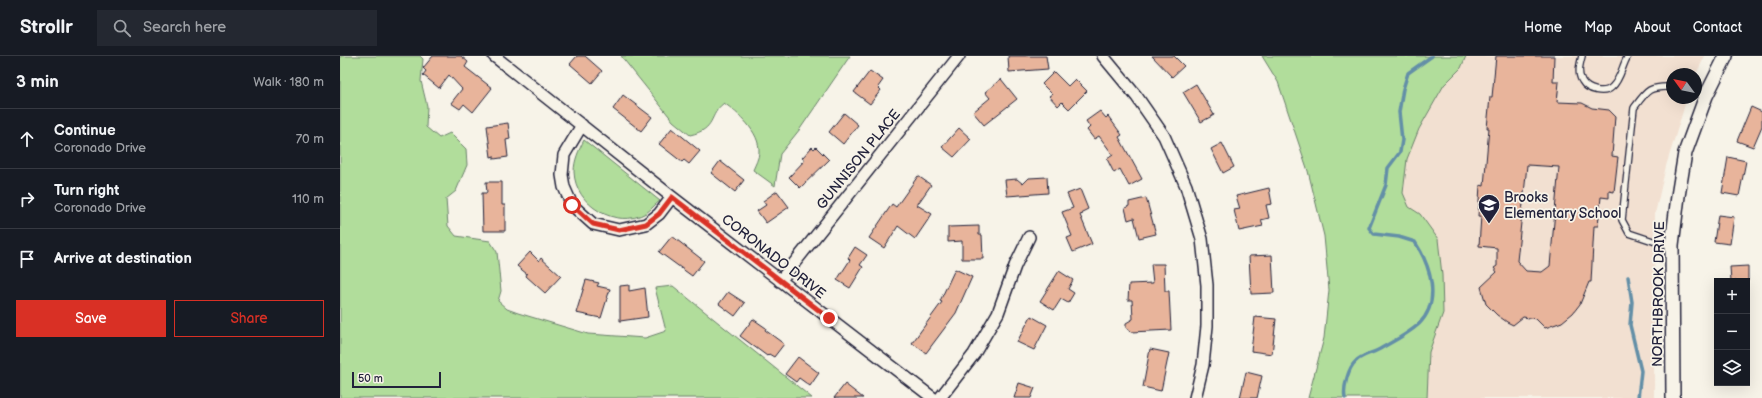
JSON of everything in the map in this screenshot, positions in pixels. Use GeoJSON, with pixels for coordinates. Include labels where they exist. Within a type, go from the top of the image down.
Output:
{"type":"FeatureCollection","features":[{"type":"Feature","properties":{"kind":"street","name":"CORONADO DRIVE"},"geometry":{"type":"LineString","coordinates":[[494,56],[672,197],[932,398]]}},
{"type":"Feature","properties":{"kind":"street","name":"GUNNISON PLACE"},"geometry":{"type":"LineString","coordinates":[[780,281],[959,56]]}},
{"type":"Feature","properties":{"kind":"street"},"geometry":{"type":"LineString","coordinates":[[1103,56],[1137,98],[1164,136],[1186,186],[1202,239],[1207,284],[1206,326],[1203,365],[1195,398]]}},
{"type":"Feature","properties":{"kind":"street","name":"NORTHBROOK DRIVE"},"geometry":{"type":"LineString","coordinates":[[1702,93],[1726,56]]}},
{"type":"Feature","properties":{"kind":"street","name":"NORTHBROOK DRIVE"},"geometry":{"type":"LineString","coordinates":[[1673,398],[1672,245],[1685,153],[1699,104]]}},
{"type":"Feature","properties":{"kind":"street"},"geometry":{"type":"LineString","coordinates":[[582,125],[564,155],[562,175],[564,187],[572,205],[593,224],[619,230],[646,224],[659,214],[672,197]]}},
{"type":"Feature","properties":{"kind":"street"},"geometry":{"type":"LineString","coordinates":[[940,398],[974,354],[998,313],[1029,237]]}},
{"type":"Feature","properties":{"kind":"lane"},"geometry":{"type":"LineString","coordinates":[[1582,56],[1579,68],[1582,80],[1591,89],[1604,92],[1612,87],[1628,56]]}},
{"type":"Feature","properties":{"kind":"lane"},"geometry":{"type":"LineString","coordinates":[[1666,87],[1656,86],[1644,94],[1634,108],[1622,220],[1629,233],[1660,243],[1672,245]]}},
{"type":"Feature","properties":{"kind":"shaded area","name":"Brooks Elementary School"},"geometry":{"type":"Polygon","coordinates":[[[1262,56],[1705,56],[1699,68],[1666,68],[1666,104],[1685,104],[1666,166],[1655,214],[1654,398],[1308,398],[1324,338],[1329,290],[1324,236],[1308,171],[1278,82],[1262,56]]]}},
{"type":"Feature","properties":{"kind":"green space"},"geometry":{"type":"Polygon","coordinates":[[[340,56],[420,56],[423,59],[421,81],[427,106],[426,127],[439,138],[450,133],[466,149],[467,165],[456,191],[446,199],[448,226],[456,236],[490,241],[497,252],[501,291],[498,301],[507,309],[588,334],[645,338],[666,331],[655,288],[673,286],[812,398],[340,398],[340,56]]]}},
{"type":"Feature","properties":{"kind":"green space"},"geometry":{"type":"Polygon","coordinates":[[[621,56],[850,56],[800,129],[780,154],[775,186],[753,170],[759,152],[756,137],[752,130],[736,112],[724,103],[704,129],[690,135],[673,121],[621,56]]]}},
{"type":"Feature","properties":{"kind":"green space"},"geometry":{"type":"Polygon","coordinates":[[[1262,56],[1466,56],[1461,68],[1444,85],[1419,129],[1407,159],[1403,193],[1409,207],[1420,214],[1438,239],[1442,275],[1443,313],[1429,352],[1427,398],[1308,398],[1324,338],[1329,290],[1324,236],[1308,171],[1278,82],[1262,56]]]}},
{"type":"Feature","properties":{"kind":"green space"},"geometry":{"type":"Polygon","coordinates":[[[584,140],[660,201],[646,213],[634,217],[622,218],[610,216],[589,204],[581,195],[576,184],[574,172],[576,159],[584,140]]]}},
{"type":"Feature","properties":{"kind":"building"},"geometry":{"type":"Polygon","coordinates":[[[433,56],[461,56],[468,62],[465,67],[492,88],[473,112],[464,104],[460,109],[451,103],[462,89],[449,75],[439,88],[423,75],[426,71],[423,68],[433,56]]]}},
{"type":"Feature","properties":{"kind":"building"},"geometry":{"type":"Polygon","coordinates":[[[577,56],[585,56],[602,71],[592,83],[570,64],[577,56]]]}},
{"type":"Feature","properties":{"kind":"building"},"geometry":{"type":"Polygon","coordinates":[[[1008,56],[1046,56],[1048,69],[1009,72],[1008,56]]]}},
{"type":"Feature","properties":{"kind":"building"},"geometry":{"type":"Polygon","coordinates":[[[1152,56],[1174,56],[1184,66],[1172,77],[1152,56]]]}},
{"type":"Feature","properties":{"kind":"building"},"geometry":{"type":"Polygon","coordinates":[[[1496,56],[1554,56],[1553,82],[1559,82],[1557,102],[1582,103],[1592,108],[1609,110],[1615,116],[1612,156],[1618,157],[1614,192],[1609,191],[1609,198],[1601,197],[1598,226],[1594,226],[1591,282],[1589,282],[1580,304],[1573,313],[1562,322],[1545,328],[1536,319],[1523,317],[1513,325],[1507,322],[1486,304],[1481,287],[1497,272],[1494,268],[1497,266],[1497,248],[1479,246],[1481,216],[1478,216],[1480,185],[1484,186],[1489,128],[1487,128],[1490,97],[1492,97],[1496,56]],[[1527,165],[1517,261],[1526,271],[1542,272],[1550,266],[1559,167],[1527,165]]]}},
{"type":"Feature","properties":{"kind":"building"},"geometry":{"type":"Polygon","coordinates":[[[870,71],[883,80],[878,87],[881,90],[870,104],[854,92],[870,71]]]}},
{"type":"Feature","properties":{"kind":"building"},"geometry":{"type":"Polygon","coordinates":[[[1054,72],[1068,86],[1075,79],[1087,91],[1069,109],[1062,102],[1058,106],[1049,96],[1052,94],[1042,84],[1054,72]]]}},
{"type":"Feature","properties":{"kind":"building"},"geometry":{"type":"Polygon","coordinates":[[[1001,79],[1017,99],[984,125],[973,112],[990,98],[985,92],[1001,79]]]}},
{"type":"Feature","properties":{"kind":"building"},"geometry":{"type":"Polygon","coordinates":[[[1196,84],[1214,115],[1201,122],[1183,92],[1196,84]]]}},
{"type":"Feature","properties":{"kind":"building"},"geometry":{"type":"Polygon","coordinates":[[[623,95],[652,117],[641,131],[613,109],[623,95]]]}},
{"type":"Feature","properties":{"kind":"building"},"geometry":{"type":"Polygon","coordinates":[[[1751,107],[1762,112],[1762,126],[1753,147],[1737,141],[1751,107]]]}},
{"type":"Feature","properties":{"kind":"building"},"geometry":{"type":"Polygon","coordinates":[[[1100,111],[1106,118],[1108,116],[1122,135],[1119,137],[1142,179],[1129,186],[1120,169],[1114,173],[1107,159],[1113,155],[1099,136],[1094,139],[1087,130],[1090,127],[1086,121],[1100,111]]]}},
{"type":"Feature","properties":{"kind":"building"},"geometry":{"type":"Polygon","coordinates":[[[844,113],[858,125],[843,144],[829,132],[844,113]]]}},
{"type":"Feature","properties":{"kind":"building"},"geometry":{"type":"Polygon","coordinates":[[[508,123],[510,139],[506,140],[508,157],[494,159],[494,156],[491,157],[487,126],[508,123]]]}},
{"type":"Feature","properties":{"kind":"building"},"geometry":{"type":"Polygon","coordinates":[[[672,128],[700,151],[689,164],[684,160],[682,162],[659,144],[672,128]]]}},
{"type":"Feature","properties":{"kind":"building"},"geometry":{"type":"Polygon","coordinates":[[[959,128],[971,139],[954,157],[942,147],[959,128]]]}},
{"type":"Feature","properties":{"kind":"building"},"geometry":{"type":"Polygon","coordinates":[[[1222,143],[1234,167],[1223,173],[1211,149],[1222,143]]]}},
{"type":"Feature","properties":{"kind":"building"},"geometry":{"type":"Polygon","coordinates":[[[812,147],[814,149],[816,147],[829,160],[800,188],[789,177],[805,160],[802,158],[812,147]]]}},
{"type":"Feature","properties":{"kind":"building"},"geometry":{"type":"Polygon","coordinates":[[[1728,157],[1746,161],[1739,196],[1722,193],[1728,157]]]}},
{"type":"Feature","properties":{"kind":"building"},"geometry":{"type":"Polygon","coordinates":[[[720,161],[744,180],[735,192],[711,173],[720,161]]]}},
{"type":"Feature","properties":{"kind":"building"},"geometry":{"type":"Polygon","coordinates":[[[918,176],[931,185],[917,205],[932,214],[915,239],[898,226],[884,248],[869,238],[892,204],[896,207],[918,176]]]}},
{"type":"Feature","properties":{"kind":"building"},"geometry":{"type":"Polygon","coordinates":[[[1047,177],[1048,193],[1007,196],[1005,180],[1017,179],[1023,184],[1029,178],[1047,177]]]}},
{"type":"Feature","properties":{"kind":"building"},"geometry":{"type":"Polygon","coordinates":[[[486,182],[502,182],[502,205],[505,205],[505,231],[483,231],[482,193],[487,193],[486,182]]]}},
{"type":"Feature","properties":{"kind":"building"},"geometry":{"type":"Polygon","coordinates":[[[1269,188],[1272,204],[1266,205],[1269,218],[1261,220],[1263,226],[1239,231],[1234,210],[1240,209],[1236,196],[1269,188]]]}},
{"type":"Feature","properties":{"kind":"building"},"geometry":{"type":"Polygon","coordinates":[[[1080,189],[1088,209],[1080,215],[1092,244],[1073,252],[1067,238],[1072,236],[1062,212],[1073,208],[1067,194],[1080,189]]]}},
{"type":"Feature","properties":{"kind":"building"},"geometry":{"type":"Polygon","coordinates":[[[777,191],[789,207],[766,223],[757,211],[766,205],[763,201],[777,191]]]}},
{"type":"Feature","properties":{"kind":"building"},"geometry":{"type":"Polygon","coordinates":[[[1146,198],[1156,234],[1139,238],[1134,218],[1128,220],[1125,208],[1129,206],[1129,202],[1146,198]]]}},
{"type":"Feature","properties":{"kind":"building"},"geometry":{"type":"Polygon","coordinates":[[[1718,215],[1734,217],[1730,244],[1714,242],[1718,215]]]}},
{"type":"Feature","properties":{"kind":"building"},"geometry":{"type":"Polygon","coordinates":[[[979,226],[979,235],[982,235],[983,259],[962,259],[962,241],[948,242],[948,227],[979,226]]]}},
{"type":"Feature","properties":{"kind":"building"},"geometry":{"type":"Polygon","coordinates":[[[672,236],[704,261],[692,276],[659,252],[672,236]]]}},
{"type":"Feature","properties":{"kind":"building"},"geometry":{"type":"Polygon","coordinates":[[[855,247],[867,255],[860,265],[863,267],[850,288],[837,280],[850,260],[848,258],[855,247]]]}},
{"type":"Feature","properties":{"kind":"building"},"geometry":{"type":"Polygon","coordinates":[[[530,252],[539,261],[541,258],[561,276],[545,293],[517,266],[530,252]]]}},
{"type":"Feature","properties":{"kind":"building"},"geometry":{"type":"Polygon","coordinates":[[[1272,255],[1274,293],[1251,294],[1249,256],[1272,255]]]}},
{"type":"Feature","properties":{"kind":"building"},"geometry":{"type":"Polygon","coordinates":[[[1151,264],[1164,264],[1165,291],[1169,291],[1171,330],[1131,332],[1126,328],[1126,323],[1133,319],[1132,300],[1128,300],[1129,284],[1153,283],[1151,264]]]}},
{"type":"Feature","properties":{"kind":"building"},"geometry":{"type":"Polygon","coordinates":[[[1748,266],[1748,278],[1731,278],[1730,267],[1748,266]]]}},
{"type":"Feature","properties":{"kind":"building"},"geometry":{"type":"Polygon","coordinates":[[[955,269],[972,277],[956,313],[926,353],[912,343],[942,302],[940,301],[955,269]]]}},
{"type":"Feature","properties":{"kind":"building"},"geometry":{"type":"Polygon","coordinates":[[[1059,271],[1073,280],[1068,289],[1074,293],[1068,303],[1061,299],[1054,310],[1040,301],[1059,271]]]}},
{"type":"Feature","properties":{"kind":"building"},"geometry":{"type":"Polygon","coordinates":[[[586,280],[599,283],[597,286],[610,289],[601,318],[576,313],[586,280]]]}},
{"type":"Feature","properties":{"kind":"building"},"geometry":{"type":"Polygon","coordinates":[[[629,285],[629,291],[645,288],[648,317],[620,321],[620,286],[629,285]]]}},
{"type":"Feature","properties":{"kind":"building"},"geometry":{"type":"Polygon","coordinates":[[[728,292],[745,303],[735,316],[719,304],[728,292]]]}},
{"type":"Feature","properties":{"kind":"building"},"geometry":{"type":"Polygon","coordinates":[[[1031,316],[1047,325],[1034,350],[1017,342],[1031,316]]]}},
{"type":"Feature","properties":{"kind":"building"},"geometry":{"type":"Polygon","coordinates":[[[1255,317],[1276,319],[1272,354],[1251,351],[1255,317]]]}},
{"type":"Feature","properties":{"kind":"building"},"geometry":{"type":"Polygon","coordinates":[[[753,319],[784,344],[774,357],[769,354],[767,356],[740,336],[753,319]]]}},
{"type":"Feature","properties":{"kind":"building"},"geometry":{"type":"Polygon","coordinates":[[[1150,349],[1169,353],[1161,391],[1143,387],[1150,349]]]}},
{"type":"Feature","properties":{"kind":"building"},"geometry":{"type":"Polygon","coordinates":[[[798,357],[819,373],[810,386],[799,378],[796,382],[785,374],[798,357]]]}},
{"type":"Feature","properties":{"kind":"building"},"geometry":{"type":"Polygon","coordinates":[[[1246,372],[1262,376],[1257,398],[1240,398],[1246,372]]]}},
{"type":"Feature","properties":{"kind":"building"},"geometry":{"type":"Polygon","coordinates":[[[1019,383],[1035,388],[1031,398],[1014,398],[1019,383]]]}},
{"type":"Feature","properties":{"kind":"building"},"geometry":{"type":"Polygon","coordinates":[[[845,384],[863,398],[834,398],[845,384]]]}},
{"type":"Feature","properties":{"kind":"waterway"},"geometry":{"type":"LineString","coordinates":[[1345,398],[1347,378],[1353,364],[1361,357],[1396,340],[1415,328],[1426,315],[1430,305],[1432,294],[1429,272],[1415,242],[1399,237],[1374,234],[1369,228],[1386,185],[1388,168],[1400,152],[1402,140],[1399,112],[1403,89],[1408,73],[1432,56]]}},
{"type":"Feature","properties":{"kind":"waterway"},"geometry":{"type":"LineString","coordinates":[[1628,277],[1632,302],[1630,325],[1641,371],[1638,398]]}},
{"type":"Feature","properties":{"kind":"place","name":"Brooks Elementary School"},"geometry":{"type":"Point","coordinates":[1489,224]}},
{"type":"Feature","properties":{"kind":"route"},"geometry":{"type":"LineString","coordinates":[[572,205],[593,224],[619,230],[646,224],[659,214],[672,197],[829,318]]}}]}
